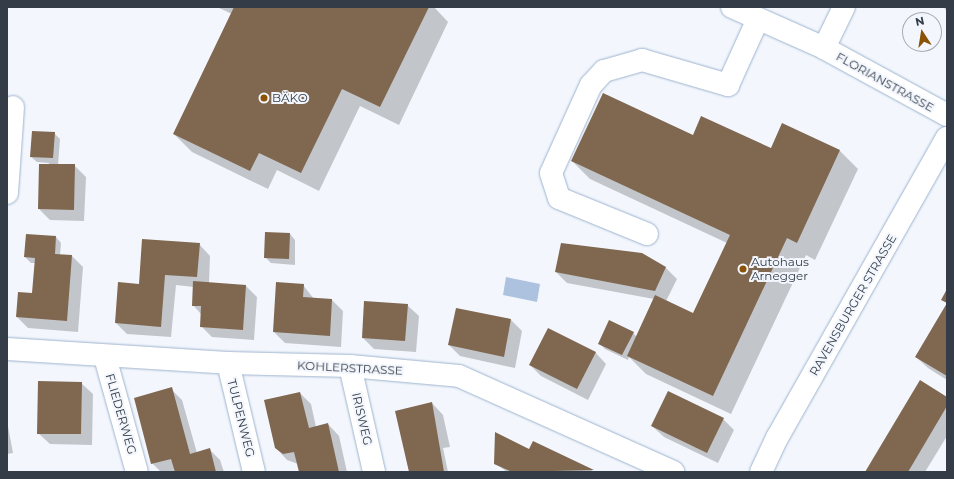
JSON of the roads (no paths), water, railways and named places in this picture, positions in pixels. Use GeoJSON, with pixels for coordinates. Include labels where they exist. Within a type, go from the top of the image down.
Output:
{"type":"FeatureCollection","features":[{"type":"Feature","properties":{"kind":"street","name":"FLORIANSTRASSE"},"geometry":{"type":"LineString","coordinates":[[732,7],[824,48],[947,115]]}},
{"type":"Feature","properties":{"kind":"street","name":"FLORIANSTRASSE"},"geometry":{"type":"LineString","coordinates":[[824,48],[844,7]]}},
{"type":"Feature","properties":{"kind":"street"},"geometry":{"type":"LineString","coordinates":[[647,234],[559,198],[551,172],[591,85],[604,71],[642,60],[728,85],[758,19]]}},
{"type":"Feature","properties":{"kind":"street"},"geometry":{"type":"LineString","coordinates":[[7,193],[13,107]]}},
{"type":"Feature","properties":{"kind":"street","name":"RAVENSBURGER STRASSE"},"geometry":{"type":"LineString","coordinates":[[761,472],[776,438],[947,138]]}},
{"type":"Feature","properties":{"kind":"street","name":"KOHLERSTRASSE"},"geometry":{"type":"LineString","coordinates":[[7,349],[105,357],[228,364],[350,366],[458,376],[674,472]]}},
{"type":"Feature","properties":{"kind":"street","name":"FLIEDERWEG"},"geometry":{"type":"LineString","coordinates":[[105,357],[137,472]]}},
{"type":"Feature","properties":{"kind":"street","name":"TULPENWEG"},"geometry":{"type":"LineString","coordinates":[[228,364],[254,472]]}},
{"type":"Feature","properties":{"kind":"street","name":"IRISWEG"},"geometry":{"type":"LineString","coordinates":[[350,366],[374,472]]}},
{"type":"Feature","properties":{"kind":"water"},"geometry":{"type":"Polygon","coordinates":[[[506,277],[540,284],[537,302],[503,295],[506,277]]]}},
{"type":"Feature","properties":{"kind":"place","name":"BÄKO"},"geometry":{"type":"Point","coordinates":[264,98]}},
{"type":"Feature","properties":{"kind":"place","name":"Autohaus Arnegger"},"geometry":{"type":"Point","coordinates":[743,269]}}]}
